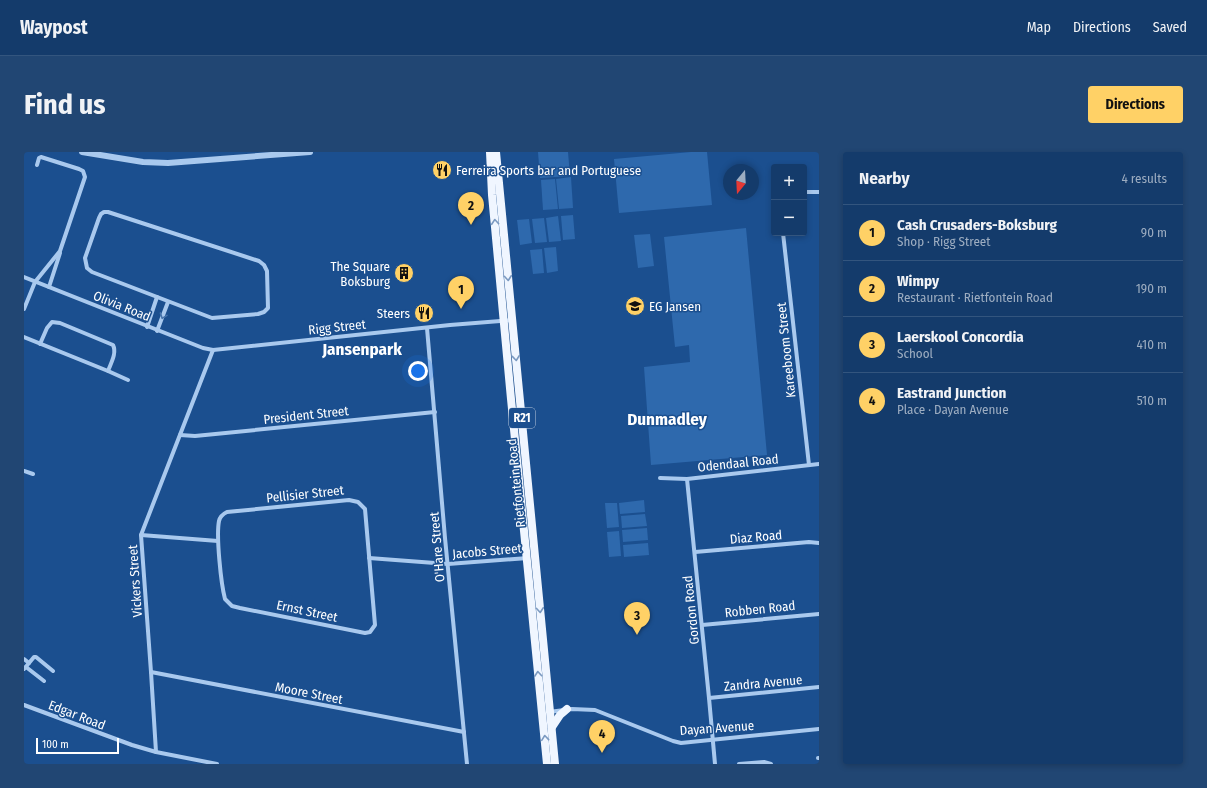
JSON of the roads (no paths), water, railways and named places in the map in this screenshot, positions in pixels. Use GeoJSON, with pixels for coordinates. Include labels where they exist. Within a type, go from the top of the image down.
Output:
{"type":"FeatureCollection","features":[{"type":"Feature","properties":{"kind":"main road","name":"Rietfontein Road"},"geometry":{"type":"LineString","coordinates":[[490,152],[508,320],[520,397],[536,557],[535,595]]}},
{"type":"Feature","properties":{"kind":"main road","name":"Rietfontein Road"},"geometry":{"type":"LineString","coordinates":[[496,152],[508,320],[511,399],[527,558],[535,595],[546,712],[547,764]]}},
{"type":"Feature","properties":{"kind":"main road"},"geometry":{"type":"LineString","coordinates":[[511,399],[520,397]]}},
{"type":"Feature","properties":{"kind":"main road"},"geometry":{"type":"LineString","coordinates":[[552,727],[560,715],[567,709]]}},
{"type":"Feature","properties":{"kind":"main road","name":"Rietfontein Road"},"geometry":{"type":"LineString","coordinates":[[546,712],[552,727],[555,764]]}},
{"type":"Feature","properties":{"kind":"street"},"geometry":{"type":"LineString","coordinates":[[82,152],[143,162],[168,164],[310,152]]}},
{"type":"Feature","properties":{"kind":"street"},"geometry":{"type":"LineString","coordinates":[[37,165],[39,158],[41,157],[79,169],[85,174],[84,182],[49,287]]}},
{"type":"Feature","properties":{"kind":"street"},"geometry":{"type":"LineString","coordinates":[[807,192],[819,192]]}},
{"type":"Feature","properties":{"kind":"street"},"geometry":{"type":"LineString","coordinates":[[108,212],[259,261],[267,271],[268,308],[264,312],[258,314],[212,318],[168,302],[92,272],[87,268],[85,258],[100,214],[108,212]]}},
{"type":"Feature","properties":{"kind":"street","name":"Kareeboom Street"},"geometry":{"type":"LineString","coordinates":[[783,236],[809,465]]}},
{"type":"Feature","properties":{"kind":"street"},"geometry":{"type":"LineString","coordinates":[[24,309],[35,282],[60,251]]}},
{"type":"Feature","properties":{"kind":"street","name":"Olivia Road"},"geometry":{"type":"LineString","coordinates":[[24,277],[157,331],[202,348],[213,350]]}},
{"type":"Feature","properties":{"kind":"street"},"geometry":{"type":"LineString","coordinates":[[147,326],[158,297]]}},
{"type":"Feature","properties":{"kind":"street"},"geometry":{"type":"LineString","coordinates":[[157,331],[168,302]]}},
{"type":"Feature","properties":{"kind":"street","name":"Rigg Street"},"geometry":{"type":"LineString","coordinates":[[213,350],[508,320]]}},
{"type":"Feature","properties":{"kind":"street"},"geometry":{"type":"LineString","coordinates":[[40,344],[49,324],[52,322],[60,323],[113,345],[115,350],[108,371]]}},
{"type":"Feature","properties":{"kind":"street","name":"O'Hare Street"},"geometry":{"type":"LineString","coordinates":[[427,328],[467,764]]}},
{"type":"Feature","properties":{"kind":"street"},"geometry":{"type":"LineString","coordinates":[[24,337],[128,380]]}},
{"type":"Feature","properties":{"kind":"street","name":"Vickers Street"},"geometry":{"type":"LineString","coordinates":[[156,752],[152,672],[141,535],[213,350]]}},
{"type":"Feature","properties":{"kind":"street","name":"President Street"},"geometry":{"type":"LineString","coordinates":[[180,435],[195,436],[435,412]]}},
{"type":"Feature","properties":{"kind":"street","name":"Odendaal Road"},"geometry":{"type":"LineString","coordinates":[[660,478],[687,479],[819,464]]}},
{"type":"Feature","properties":{"kind":"street"},"geometry":{"type":"LineString","coordinates":[[24,470],[33,474]]}},
{"type":"Feature","properties":{"kind":"street","name":"Gordon Road"},"geometry":{"type":"LineString","coordinates":[[687,479],[713,740],[714,764]]}},
{"type":"Feature","properties":{"kind":"street","name":"Pellisier Street"},"geometry":{"type":"LineString","coordinates":[[218,541],[219,520],[223,514],[228,512],[352,500],[358,502],[365,509],[369,558]]}},
{"type":"Feature","properties":{"kind":"street"},"geometry":{"type":"LineString","coordinates":[[141,535],[218,541]]}},
{"type":"Feature","properties":{"kind":"street","name":"Ernst Street"},"geometry":{"type":"LineString","coordinates":[[218,541],[225,599],[232,606],[365,633],[372,631],[374,625],[369,558]]}},
{"type":"Feature","properties":{"kind":"street","name":"Diaz Road"},"geometry":{"type":"LineString","coordinates":[[695,552],[809,542],[819,543]]}},
{"type":"Feature","properties":{"kind":"street","name":"Jacobs Street"},"geometry":{"type":"LineString","coordinates":[[369,558],[392,561],[448,564],[536,557]]}},
{"type":"Feature","properties":{"kind":"street","name":"Robben Road"},"geometry":{"type":"LineString","coordinates":[[702,625],[819,614]]}},
{"type":"Feature","properties":{"kind":"street"},"geometry":{"type":"LineString","coordinates":[[44,681],[25,668],[34,657],[54,671]]}},
{"type":"Feature","properties":{"kind":"street"},"geometry":{"type":"LineString","coordinates":[[24,658],[29,663]]}},
{"type":"Feature","properties":{"kind":"street","name":"Moore Street"},"geometry":{"type":"LineString","coordinates":[[152,672],[464,732]]}},
{"type":"Feature","properties":{"kind":"street","name":"Zandra Avenue"},"geometry":{"type":"LineString","coordinates":[[709,698],[819,687]]}},
{"type":"Feature","properties":{"kind":"street","name":"Edgar Road"},"geometry":{"type":"LineString","coordinates":[[24,705],[110,738],[156,752],[217,764]]}},
{"type":"Feature","properties":{"kind":"street","name":"Dayan Avenue"},"geometry":{"type":"LineString","coordinates":[[546,712],[588,708],[604,712],[676,742],[713,740],[819,729]]}},
{"type":"Feature","properties":{"kind":"street"},"geometry":{"type":"LineString","coordinates":[[739,764],[764,762],[771,764]]}},
{"type":"Feature","properties":{"kind":"place","name":"Ferreira Sports bar and Portuguese"},"geometry":{"type":"Point","coordinates":[442,170]}},
{"type":"Feature","properties":{"kind":"place","name":"Wimpy"},"geometry":{"type":"Point","coordinates":[471,225]}},
{"type":"Feature","properties":{"kind":"place","name":"The Square Boksburg"},"geometry":{"type":"Point","coordinates":[404,273]}},
{"type":"Feature","properties":{"kind":"place","name":"EG Jansen"},"geometry":{"type":"Point","coordinates":[635,306]}},
{"type":"Feature","properties":{"kind":"place","name":"Cash Crusaders-Boksburg"},"geometry":{"type":"Point","coordinates":[461,309]}},
{"type":"Feature","properties":{"kind":"place","name":"Steers"},"geometry":{"type":"Point","coordinates":[424,313]}},
{"type":"Feature","properties":{"kind":"place","name":"Laerskool Concordia"},"geometry":{"type":"Point","coordinates":[637,635]}},
{"type":"Feature","properties":{"kind":"place","name":"Eastrand Junction"},"geometry":{"type":"Point","coordinates":[602,753]}},
{"type":"Feature","properties":{"kind":"district","name":"Jansenpark"},"geometry":{"type":"Point","coordinates":[362,349]}},
{"type":"Feature","properties":{"kind":"district","name":"Dunmadley"},"geometry":{"type":"Point","coordinates":[667,419]}}]}
